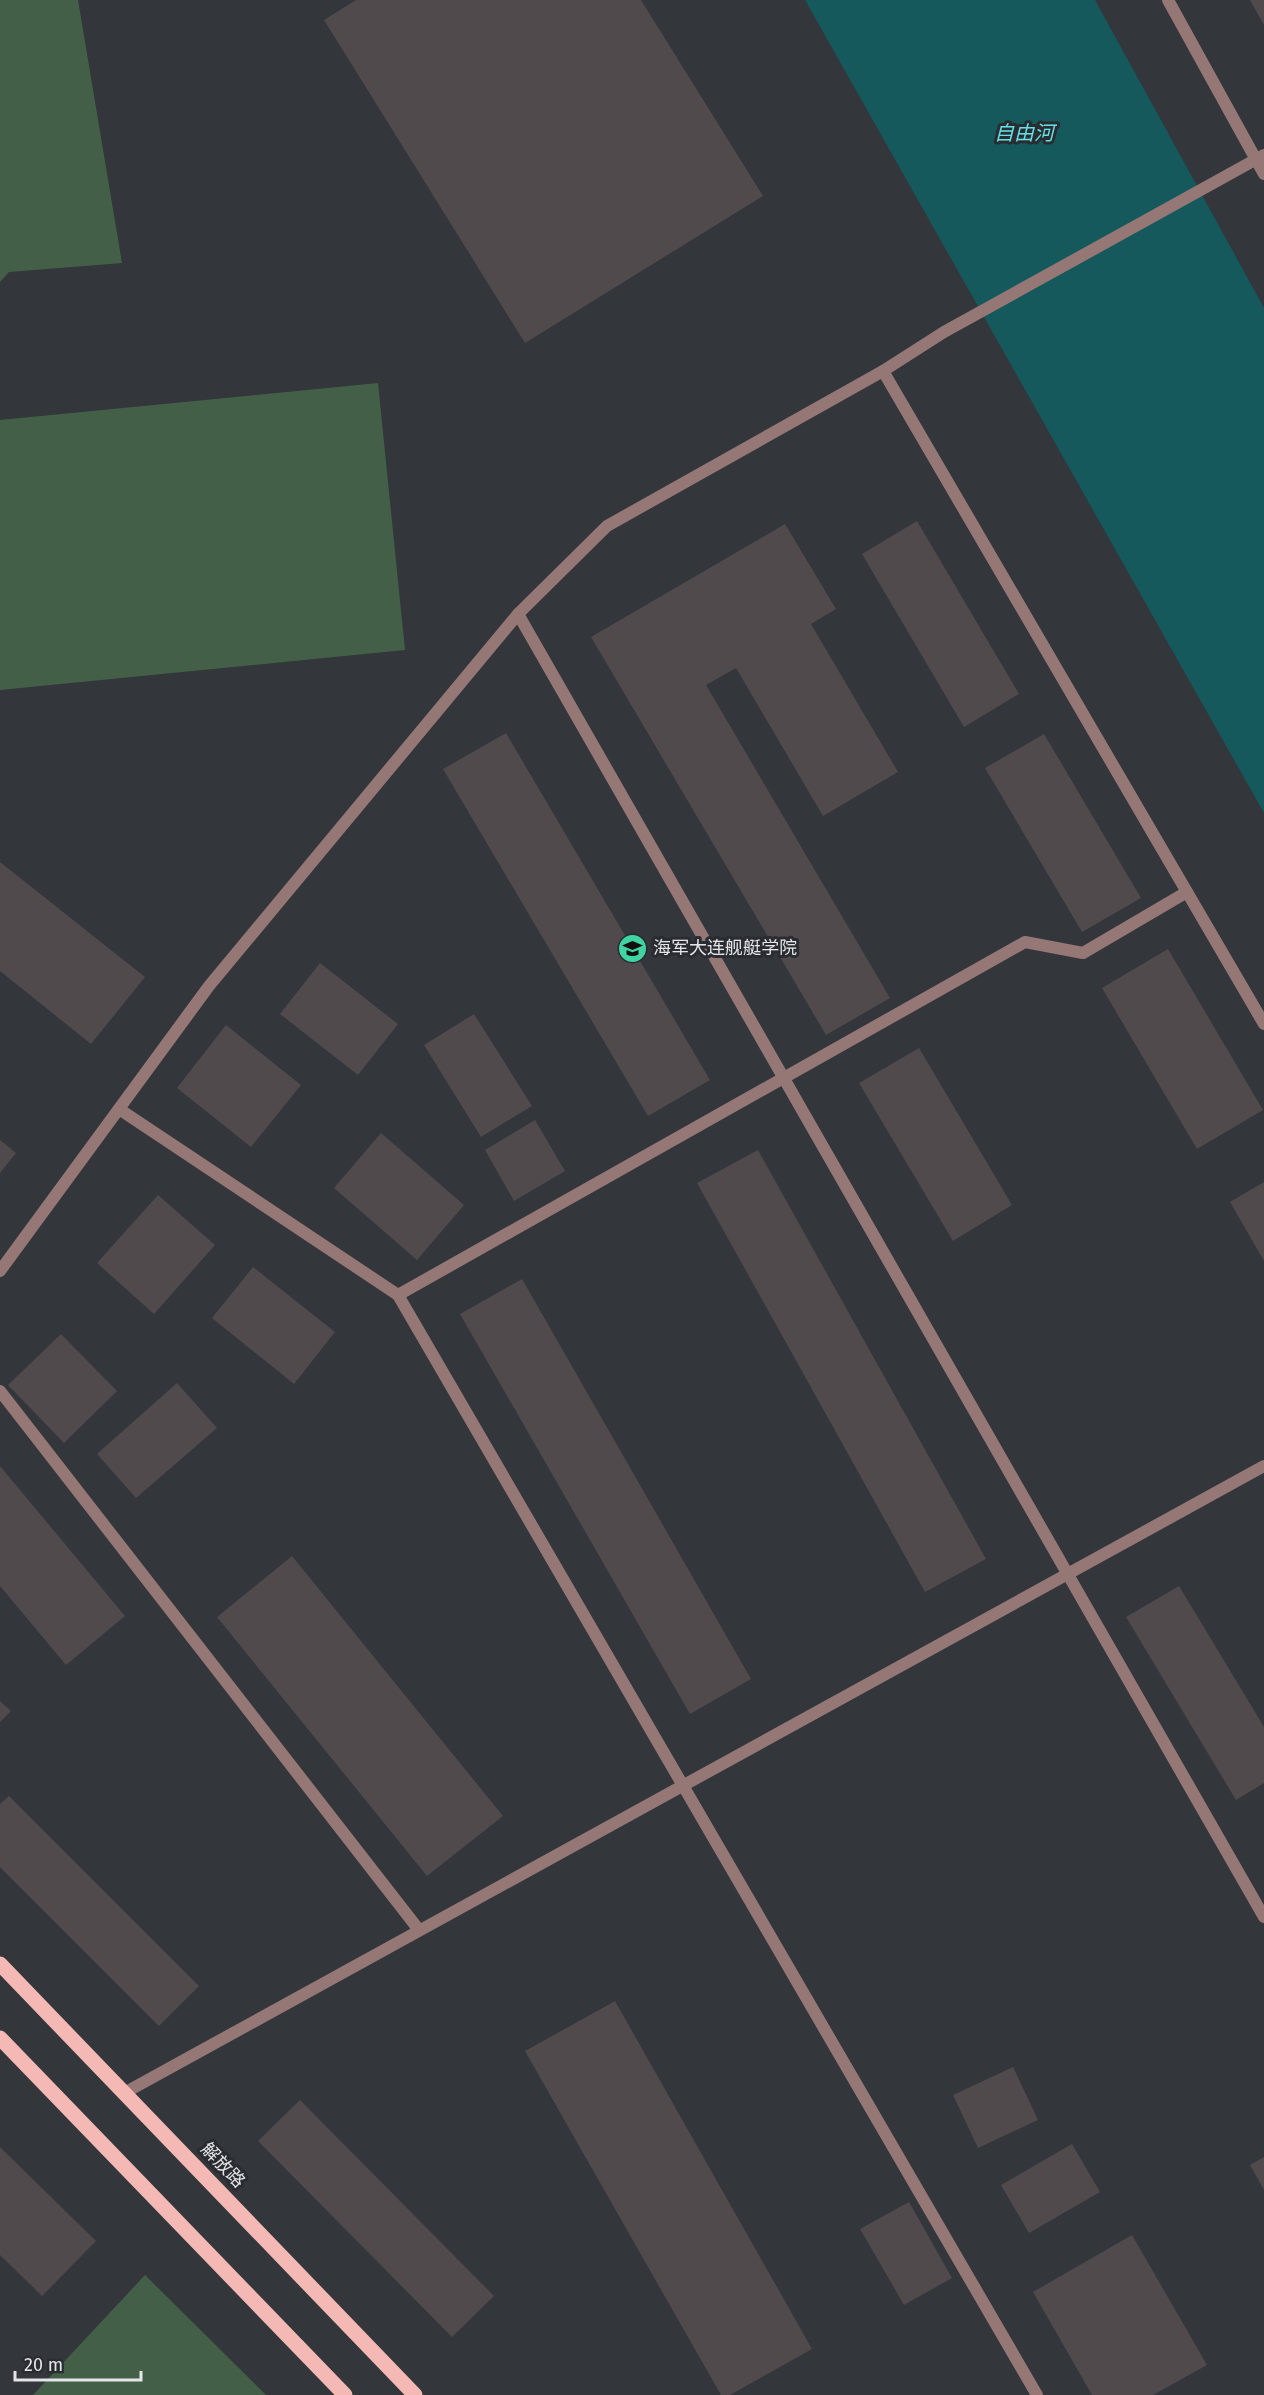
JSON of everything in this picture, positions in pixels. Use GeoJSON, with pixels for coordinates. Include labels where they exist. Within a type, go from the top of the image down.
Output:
{"type":"FeatureCollection","features":[{"type":"Feature","properties":{"kind":"main road","name":"解放路"},"geometry":{"type":"LineString","coordinates":[[0,1964],[416,2395]]}},
{"type":"Feature","properties":{"kind":"main road"},"geometry":{"type":"LineString","coordinates":[[0,2038],[345,2395]]}},
{"type":"Feature","properties":{"kind":"street"},"geometry":{"type":"LineString","coordinates":[[1168,0],[1260,157],[1264,174]]}},
{"type":"Feature","properties":{"kind":"street"},"geometry":{"type":"LineString","coordinates":[[0,1271],[209,986],[518,614],[607,526],[883,371],[944,332],[1260,157]]}},
{"type":"Feature","properties":{"kind":"street"},"geometry":{"type":"LineString","coordinates":[[883,371],[1264,1024]]}},
{"type":"Feature","properties":{"kind":"street"},"geometry":{"type":"LineString","coordinates":[[518,614],[1264,1917]]}},
{"type":"Feature","properties":{"kind":"street"},"geometry":{"type":"LineString","coordinates":[[398,1295],[1025,942],[1083,953],[1187,892]]}},
{"type":"Feature","properties":{"kind":"street"},"geometry":{"type":"LineString","coordinates":[[118,1109],[398,1295],[1037,2395]]}},
{"type":"Feature","properties":{"kind":"street"},"geometry":{"type":"LineString","coordinates":[[0,1391],[419,1930]]}},
{"type":"Feature","properties":{"kind":"street"},"geometry":{"type":"LineString","coordinates":[[126,2092],[1264,1466]]}},
{"type":"Feature","properties":{"kind":"green space"},"geometry":{"type":"Polygon","coordinates":[[[0,0],[78,0],[122,263],[9,272],[0,282],[0,0]]]}},
{"type":"Feature","properties":{"kind":"green space"},"geometry":{"type":"Polygon","coordinates":[[[378,383],[405,650],[0,690],[0,420],[378,383]]]}},
{"type":"Feature","properties":{"kind":"green space"},"geometry":{"type":"Polygon","coordinates":[[[145,2275],[266,2395],[33,2395],[145,2275]]]}},
{"type":"Feature","properties":{"kind":"water","name":"自由河"},"geometry":{"type":"Polygon","coordinates":[[[805,0],[1095,0],[1264,308],[1264,813],[805,0]]]}},
{"type":"Feature","properties":{"kind":"building"},"geometry":{"type":"Polygon","coordinates":[[[356,0],[641,0],[763,196],[525,343],[324,20],[356,0]]]}},
{"type":"Feature","properties":{"kind":"building"},"geometry":{"type":"Polygon","coordinates":[[[1250,0],[1264,0],[1264,25],[1250,0]]]}},
{"type":"Feature","properties":{"kind":"building"},"geometry":{"type":"Polygon","coordinates":[[[917,521],[1019,694],[964,727],[862,554],[917,521]]]}},
{"type":"Feature","properties":{"kind":"building"},"geometry":{"type":"Polygon","coordinates":[[[785,524],[836,609],[811,624],[898,772],[823,816],[736,668],[706,685],[890,998],[826,1035],[591,637],[785,524]]]}},
{"type":"Feature","properties":{"kind":"building"},"geometry":{"type":"Polygon","coordinates":[[[506,733],[710,1080],[648,1116],[443,769],[506,733]]]}},
{"type":"Feature","properties":{"kind":"building"},"geometry":{"type":"Polygon","coordinates":[[[1044,734],[1141,898],[1082,932],[985,768],[1044,734]]]}},
{"type":"Feature","properties":{"kind":"building"},"geometry":{"type":"Polygon","coordinates":[[[0,862],[145,977],[91,1044],[0,971],[0,862]]]}},
{"type":"Feature","properties":{"kind":"building"},"geometry":{"type":"Polygon","coordinates":[[[1168,949],[1263,1110],[1197,1149],[1102,988],[1168,949]]]}},
{"type":"Feature","properties":{"kind":"building"},"geometry":{"type":"Polygon","coordinates":[[[320,963],[398,1024],[358,1075],[280,1014],[320,963]]]}},
{"type":"Feature","properties":{"kind":"building"},"geometry":{"type":"Polygon","coordinates":[[[474,1014],[532,1106],[481,1137],[424,1045],[474,1014]]]}},
{"type":"Feature","properties":{"kind":"building"},"geometry":{"type":"Polygon","coordinates":[[[226,1025],[301,1085],[251,1147],[177,1088],[226,1025]]]}},
{"type":"Feature","properties":{"kind":"building"},"geometry":{"type":"Polygon","coordinates":[[[919,1048],[1012,1205],[953,1241],[859,1083],[919,1048]]]}},
{"type":"Feature","properties":{"kind":"building"},"geometry":{"type":"Polygon","coordinates":[[[535,1120],[565,1171],[514,1201],[485,1150],[535,1120]]]}},
{"type":"Feature","properties":{"kind":"building"},"geometry":{"type":"Polygon","coordinates":[[[381,1133],[464,1205],[417,1260],[334,1188],[381,1133]]]}},
{"type":"Feature","properties":{"kind":"building"},"geometry":{"type":"Polygon","coordinates":[[[0,1140],[16,1153],[0,1173],[0,1140]]]}},
{"type":"Feature","properties":{"kind":"building"},"geometry":{"type":"Polygon","coordinates":[[[758,1150],[986,1559],[925,1592],[697,1183],[758,1150]]]}},
{"type":"Feature","properties":{"kind":"building"},"geometry":{"type":"Polygon","coordinates":[[[1264,1182],[1264,1261],[1230,1202],[1264,1182]]]}},
{"type":"Feature","properties":{"kind":"building"},"geometry":{"type":"Polygon","coordinates":[[[158,1195],[215,1245],[154,1314],[97,1263],[158,1195]]]}},
{"type":"Feature","properties":{"kind":"building"},"geometry":{"type":"Polygon","coordinates":[[[253,1267],[335,1332],[294,1384],[212,1318],[253,1267]]]}},
{"type":"Feature","properties":{"kind":"building"},"geometry":{"type":"Polygon","coordinates":[[[522,1279],[751,1679],[690,1714],[460,1314],[522,1279]]]}},
{"type":"Feature","properties":{"kind":"building"},"geometry":{"type":"Polygon","coordinates":[[[61,1334],[117,1391],[64,1443],[8,1385],[61,1334]]]}},
{"type":"Feature","properties":{"kind":"building"},"geometry":{"type":"Polygon","coordinates":[[[177,1383],[217,1428],[136,1498],[97,1454],[177,1383]]]}},
{"type":"Feature","properties":{"kind":"building"},"geometry":{"type":"Polygon","coordinates":[[[0,1466],[125,1616],[66,1665],[0,1586],[0,1466]]]}},
{"type":"Feature","properties":{"kind":"building"},"geometry":{"type":"Polygon","coordinates":[[[292,1556],[503,1816],[427,1876],[217,1617],[292,1556]]]}},
{"type":"Feature","properties":{"kind":"building"},"geometry":{"type":"Polygon","coordinates":[[[1179,1586],[1264,1727],[1264,1783],[1236,1800],[1126,1617],[1179,1586]]]}},
{"type":"Feature","properties":{"kind":"building"},"geometry":{"type":"Polygon","coordinates":[[[0,1701],[11,1711],[0,1722],[0,1701]]]}},
{"type":"Feature","properties":{"kind":"building"},"geometry":{"type":"Polygon","coordinates":[[[9,1796],[199,1986],[159,2026],[0,1867],[0,1804],[9,1796]]]}},
{"type":"Feature","properties":{"kind":"building"},"geometry":{"type":"Polygon","coordinates":[[[615,2001],[812,2349],[730,2395],[721,2395],[525,2051],[615,2001]]]}},
{"type":"Feature","properties":{"kind":"building"},"geometry":{"type":"Polygon","coordinates":[[[1013,2067],[1038,2120],[978,2148],[953,2095],[1013,2067]]]}},
{"type":"Feature","properties":{"kind":"building"},"geometry":{"type":"Polygon","coordinates":[[[300,2100],[494,2296],[452,2337],[258,2141],[300,2100]]]}},
{"type":"Feature","properties":{"kind":"building"},"geometry":{"type":"Polygon","coordinates":[[[1072,2144],[1100,2192],[1029,2233],[1001,2185],[1072,2144]]]}},
{"type":"Feature","properties":{"kind":"building"},"geometry":{"type":"Polygon","coordinates":[[[0,2147],[96,2241],[42,2296],[0,2255],[0,2147]]]}},
{"type":"Feature","properties":{"kind":"building"},"geometry":{"type":"Polygon","coordinates":[[[1264,2157],[1264,2190],[1250,2165],[1264,2157]]]}},
{"type":"Feature","properties":{"kind":"building"},"geometry":{"type":"Polygon","coordinates":[[[909,2202],[952,2278],[904,2305],[860,2229],[909,2202]]]}},
{"type":"Feature","properties":{"kind":"building"},"geometry":{"type":"Polygon","coordinates":[[[1132,2235],[1207,2365],[1153,2395],[1092,2395],[1033,2292],[1132,2235]]]}},
{"type":"Feature","properties":{"kind":"place","name":"海军大连舰艇学院"},"geometry":{"type":"Point","coordinates":[632,948]}}]}
